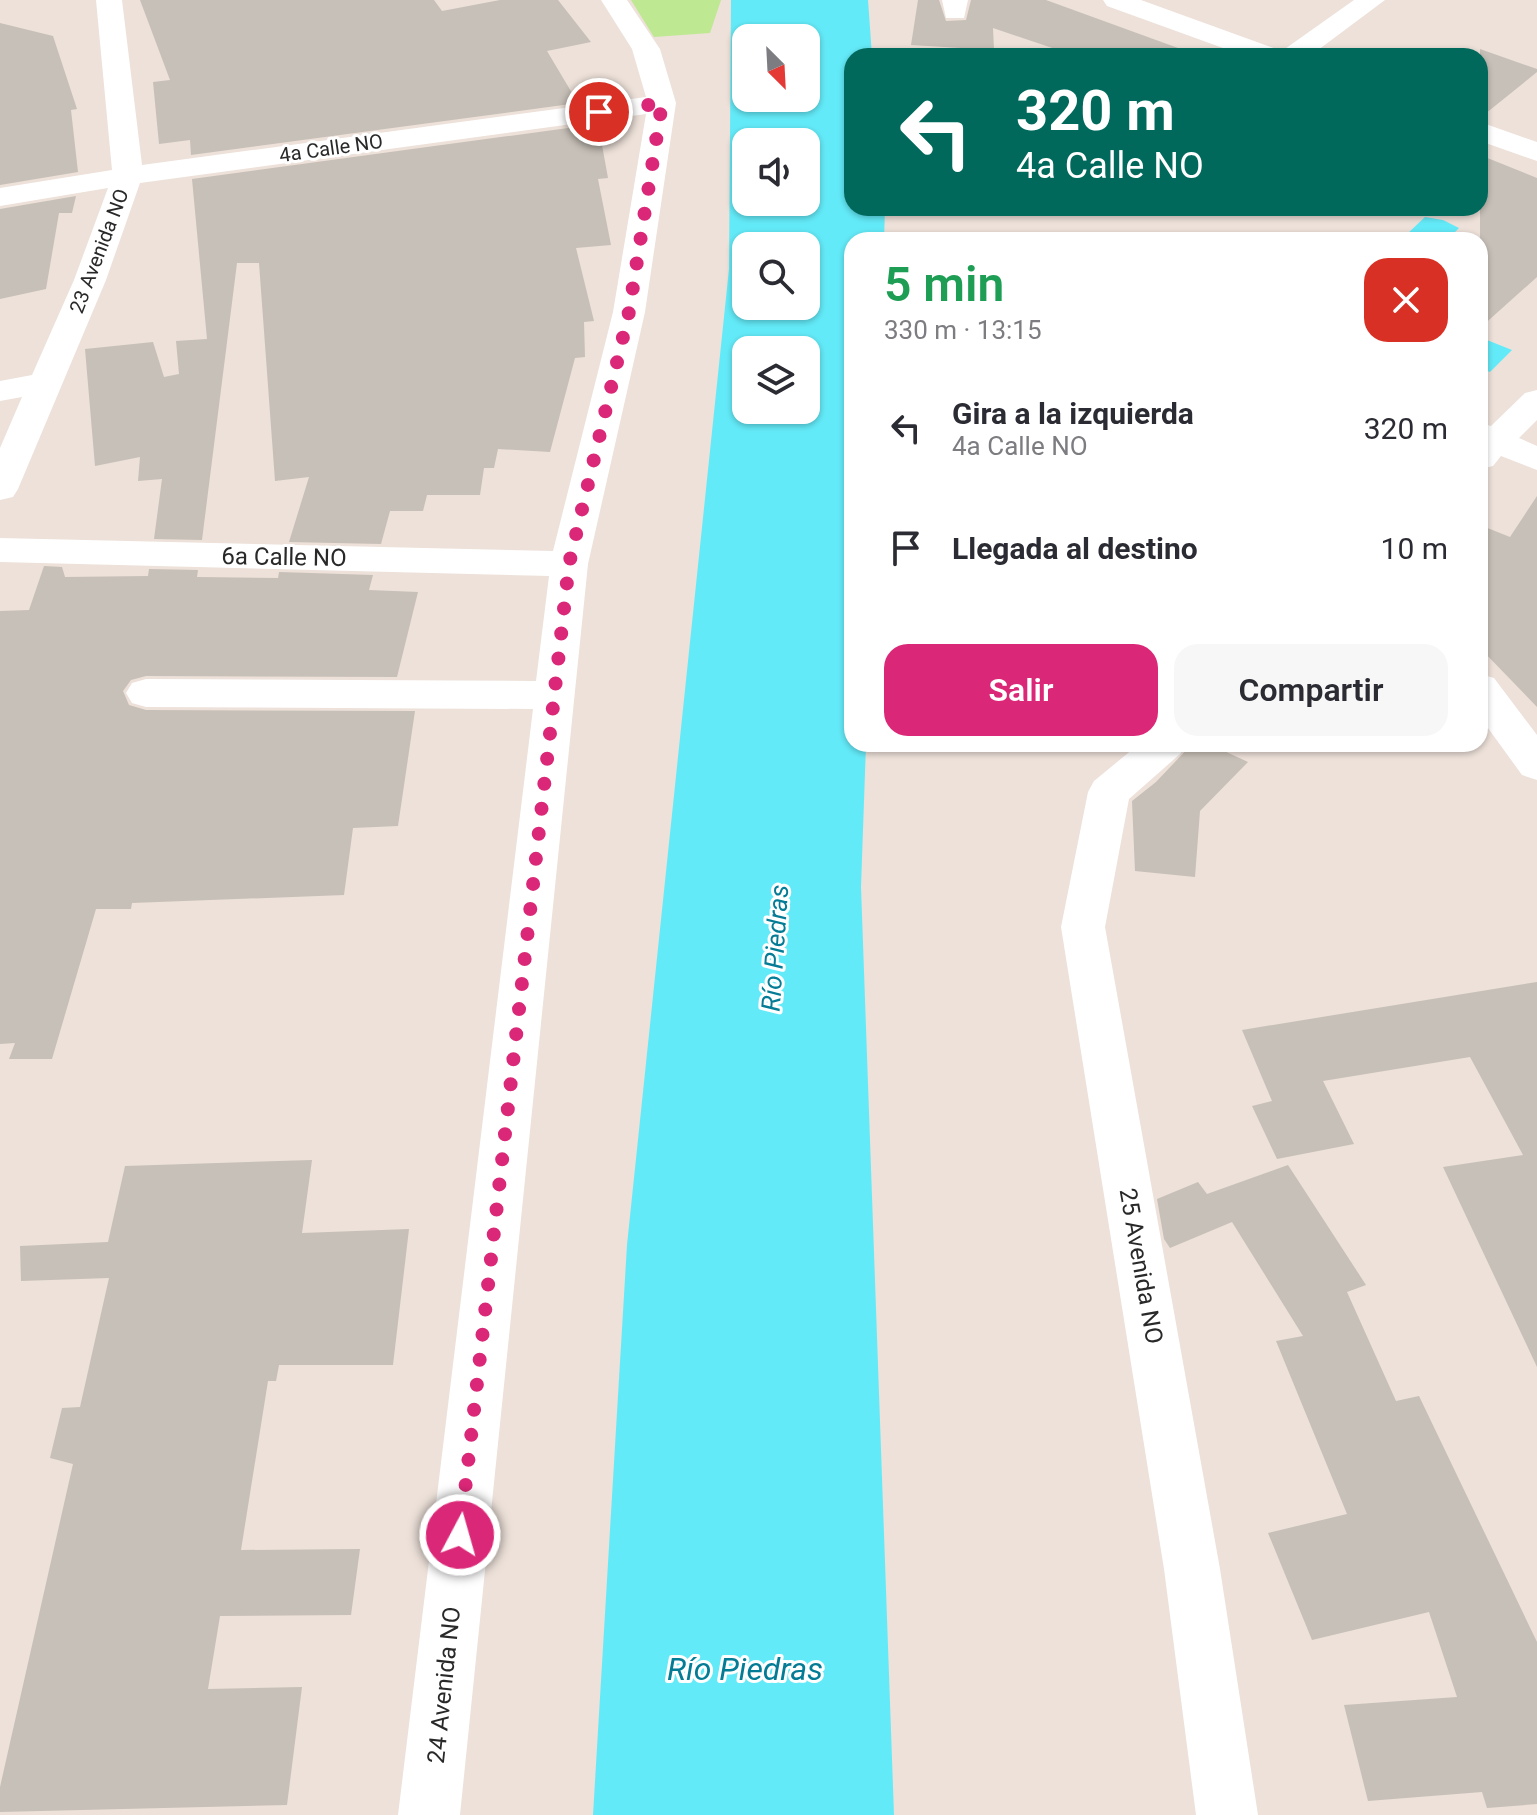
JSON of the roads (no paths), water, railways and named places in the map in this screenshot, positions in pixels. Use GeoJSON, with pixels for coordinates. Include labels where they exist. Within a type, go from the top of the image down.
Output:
{"type":"FeatureCollection","features":[{"type":"Feature","properties":{"kind":"street","name":"23 Avenida NO"},"geometry":{"type":"LineString","coordinates":[[0,489],[90,280],[128,176],[109,0]]}},
{"type":"Feature","properties":{"kind":"street","name":"24 Avenida NO"},"geometry":{"type":"LineString","coordinates":[[429,1815],[569,564],[629,312],[662,103],[646,49],[614,0]]}},
{"type":"Feature","properties":{"kind":"street"},"geometry":{"type":"LineString","coordinates":[[1116,0],[1249,48]]}},
{"type":"Feature","properties":{"kind":"street"},"geometry":{"type":"LineString","coordinates":[[1303,48],[1372,0]]}},
{"type":"Feature","properties":{"kind":"street","name":"4a Calle NO"},"geometry":{"type":"LineString","coordinates":[[0,197],[128,176],[662,103]]}},
{"type":"Feature","properties":{"kind":"street"},"geometry":{"type":"LineString","coordinates":[[1488,134],[1537,152]]}},
{"type":"Feature","properties":{"kind":"street"},"geometry":{"type":"LineString","coordinates":[[0,391],[46,383]]}},
{"type":"Feature","properties":{"kind":"street"},"geometry":{"type":"LineString","coordinates":[[1488,442],[1537,400]]}},
{"type":"Feature","properties":{"kind":"street"},"geometry":{"type":"LineString","coordinates":[[1488,446],[1537,459]]}},
{"type":"Feature","properties":{"kind":"street","name":"6a Calle NO"},"geometry":{"type":"LineString","coordinates":[[0,550],[569,564]]}},
{"type":"Feature","properties":{"kind":"street"},"geometry":{"type":"LineString","coordinates":[[146,693],[553,695]]}},
{"type":"Feature","properties":{"kind":"street"},"geometry":{"type":"LineString","coordinates":[[1488,699],[1537,765]]}},
{"type":"Feature","properties":{"kind":"street","name":"25 Avenida NO"},"geometry":{"type":"LineString","coordinates":[[1156,752],[1109,792],[1083,927],[1192,1569],[1227,1815]]}},
{"type":"Feature","properties":{"kind":"water","name":"Río Piedras"},"geometry":{"type":"Polygon","coordinates":[[[731,0],[868,0],[871,48],[844,48],[844,216],[885,216],[884,232],[844,232],[844,752],[866,752],[861,887],[894,1815],[593,1815],[627,1245],[729,269],[731,0]]]}},
{"type":"Feature","properties":{"kind":"water"},"geometry":{"type":"Polygon","coordinates":[[[1425,217],[1443,220],[1459,228],[1455,232],[1409,232],[1425,217]]]}},
{"type":"Feature","properties":{"kind":"water"},"geometry":{"type":"Polygon","coordinates":[[[1488,340],[1512,350],[1488,371],[1488,340]]]}}]}
